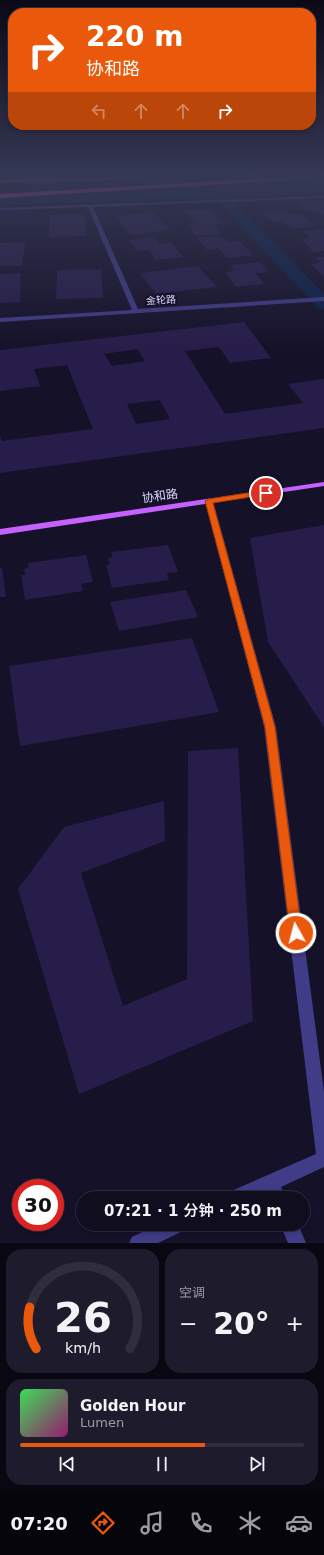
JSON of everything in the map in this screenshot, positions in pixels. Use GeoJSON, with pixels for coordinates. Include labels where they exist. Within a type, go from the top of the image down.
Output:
{"type":"FeatureCollection","features":[{"type":"Feature","properties":{"kind":"main road","name":"协和路"},"geometry":{"type":"LineString","coordinates":[[0,532],[324,484]]}},
{"type":"Feature","properties":{"kind":"street"},"geometry":{"type":"LineString","coordinates":[[103,235],[136,311]]}},
{"type":"Feature","properties":{"kind":"street","name":"金轮路"},"geometry":{"type":"LineString","coordinates":[[0,320],[324,299]]}},
{"type":"Feature","properties":{"kind":"street"},"geometry":{"type":"LineString","coordinates":[[209,501],[270,727],[324,1155]]}},
{"type":"Feature","properties":{"kind":"street"},"geometry":{"type":"LineString","coordinates":[[262,1191],[273,1188],[324,1158]]}},
{"type":"Feature","properties":{"kind":"street"},"geometry":{"type":"LineString","coordinates":[[138,1243],[164,1231]]}},
{"type":"Feature","properties":{"kind":"street"},"geometry":{"type":"LineString","coordinates":[[291,1231],[297,1243]]}},
{"type":"Feature","properties":{"kind":"building"},"geometry":{"type":"Polygon","coordinates":[[[49,235],[86,236],[49,237],[49,235]]]}},
{"type":"Feature","properties":{"kind":"building"},"geometry":{"type":"Polygon","coordinates":[[[307,235],[324,235],[324,251],[313,252],[301,239],[310,238],[307,235]]]}},
{"type":"Feature","properties":{"kind":"building"},"geometry":{"type":"Polygon","coordinates":[[[221,236],[228,242],[239,241],[253,255],[227,258],[218,248],[207,250],[197,238],[221,236]]]}},
{"type":"Feature","properties":{"kind":"building"},"geometry":{"type":"Polygon","coordinates":[[[154,237],[160,244],[171,242],[183,257],[156,260],[149,250],[138,251],[129,240],[154,237]]]}},
{"type":"Feature","properties":{"kind":"building"},"geometry":{"type":"Polygon","coordinates":[[[25,242],[22,266],[0,266],[0,243],[25,242]]]}},
{"type":"Feature","properties":{"kind":"building"},"geometry":{"type":"Polygon","coordinates":[[[315,257],[324,257],[324,277],[311,264],[321,263],[315,257]]]}},
{"type":"Feature","properties":{"kind":"building"},"geometry":{"type":"Polygon","coordinates":[[[260,262],[268,272],[255,273],[264,284],[236,287],[225,272],[234,271],[230,265],[260,262]]]}},
{"type":"Feature","properties":{"kind":"building"},"geometry":{"type":"Polygon","coordinates":[[[198,266],[217,287],[156,294],[140,273],[198,266]]]}},
{"type":"Feature","properties":{"kind":"building"},"geometry":{"type":"Polygon","coordinates":[[[101,269],[103,298],[56,299],[57,270],[101,269]]]}},
{"type":"Feature","properties":{"kind":"building"},"geometry":{"type":"Polygon","coordinates":[[[21,273],[20,302],[0,303],[0,274],[21,273]]]}},
{"type":"Feature","properties":{"kind":"building"},"geometry":{"type":"Polygon","coordinates":[[[244,322],[271,358],[230,363],[219,347],[185,351],[225,414],[303,403],[288,384],[324,379],[324,428],[0,473],[0,435],[2,441],[93,429],[67,365],[34,369],[40,386],[0,391],[0,350],[244,322]],[[137,349],[104,354],[112,366],[145,361],[137,349]],[[160,400],[127,404],[136,424],[170,419],[160,400]]]}},
{"type":"Feature","properties":{"kind":"building"},"geometry":{"type":"Polygon","coordinates":[[[324,525],[324,727],[268,642],[250,538],[324,525]]]}},
{"type":"Feature","properties":{"kind":"building"},"geometry":{"type":"Polygon","coordinates":[[[168,545],[178,572],[167,573],[169,580],[112,588],[106,565],[110,564],[108,558],[112,557],[111,552],[168,545]]]}},
{"type":"Feature","properties":{"kind":"building"},"geometry":{"type":"Polygon","coordinates":[[[86,555],[93,582],[81,584],[83,591],[25,600],[21,575],[25,575],[24,569],[29,567],[28,563],[86,555]]]}},
{"type":"Feature","properties":{"kind":"building"},"geometry":{"type":"Polygon","coordinates":[[[0,568],[2,568],[6,597],[0,597],[0,568]]]}},
{"type":"Feature","properties":{"kind":"building"},"geometry":{"type":"Polygon","coordinates":[[[186,590],[198,617],[119,631],[110,602],[186,590]]]}},
{"type":"Feature","properties":{"kind":"building"},"geometry":{"type":"Polygon","coordinates":[[[192,638],[219,712],[20,746],[9,666],[192,638]]]}},
{"type":"Feature","properties":{"kind":"building"},"geometry":{"type":"Polygon","coordinates":[[[238,748],[253,1021],[79,1094],[18,889],[64,827],[164,801],[165,841],[81,873],[123,1006],[187,979],[188,751],[238,748]]]}},
{"type":"Feature","properties":{"kind":"waterway"},"geometry":{"type":"LineString","coordinates":[[258,235],[324,304]]}},
{"type":"Feature","properties":{"kind":"route"},"geometry":{"type":"LineString","coordinates":[[266,493],[209,501],[270,727],[296,933]]}}]}
